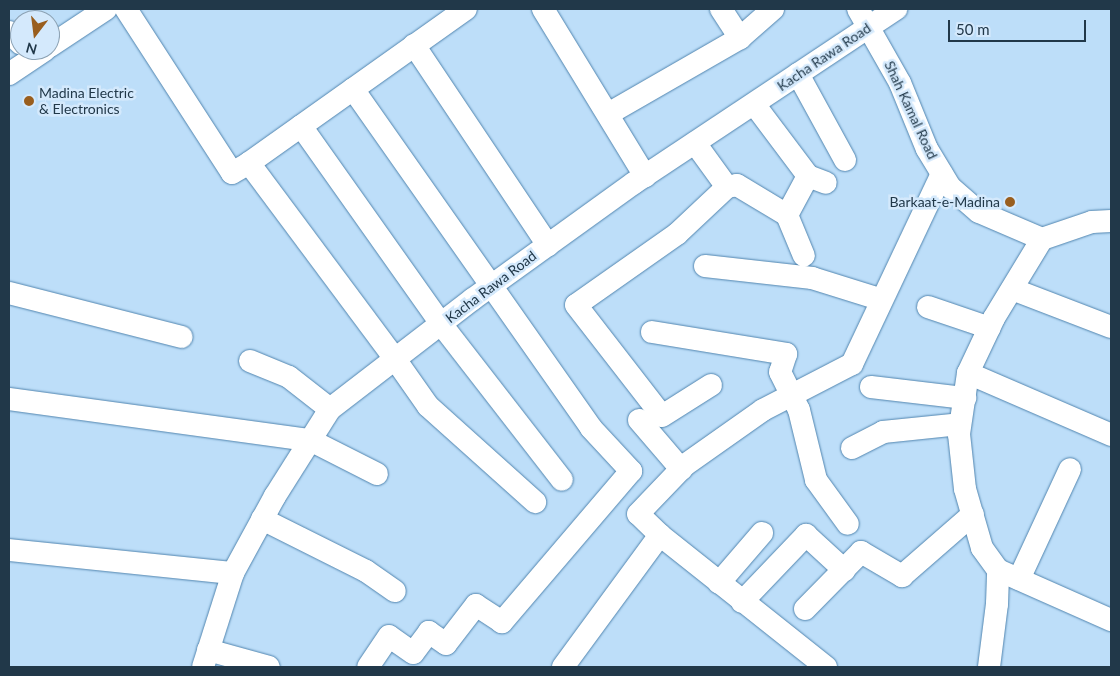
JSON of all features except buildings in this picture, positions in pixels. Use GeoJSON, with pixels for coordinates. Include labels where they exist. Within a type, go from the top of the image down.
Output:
{"type":"FeatureCollection","features":[{"type":"Feature","properties":{"kind":"street"},"geometry":{"type":"LineString","coordinates":[[60,35],[106,9]]}},
{"type":"Feature","properties":{"kind":"street"},"geometry":{"type":"LineString","coordinates":[[126,9],[232,173],[249,163],[466,9]]}},
{"type":"Feature","properties":{"kind":"street"},"geometry":{"type":"LineString","coordinates":[[721,9],[740,38]]}},
{"type":"Feature","properties":{"kind":"street"},"geometry":{"type":"LineString","coordinates":[[608,114],[740,38],[773,9]]}},
{"type":"Feature","properties":{"kind":"street","name":"Kacha Rawa Road"},"geometry":{"type":"LineString","coordinates":[[205,658],[233,573],[262,519],[330,409],[491,286],[548,245],[646,176],[798,74],[864,17],[896,9]]}},
{"type":"Feature","properties":{"kind":"street"},"geometry":{"type":"LineString","coordinates":[[552,12],[608,114],[646,176]]}},
{"type":"Feature","properties":{"kind":"street","name":"Shah Kamal Road"},"geometry":{"type":"LineString","coordinates":[[864,17],[900,83],[927,149],[950,186],[979,212],[1042,239]]}},
{"type":"Feature","properties":{"kind":"street"},"geometry":{"type":"LineString","coordinates":[[414,46],[548,245]]}},
{"type":"Feature","properties":{"kind":"street"},"geometry":{"type":"LineString","coordinates":[[9,74],[24,60]]}},
{"type":"Feature","properties":{"kind":"street"},"geometry":{"type":"LineString","coordinates":[[798,74],[846,160]]}},
{"type":"Feature","properties":{"kind":"street"},"geometry":{"type":"LineString","coordinates":[[353,89],[591,428],[631,471],[502,622],[476,605],[446,644],[429,632],[413,653],[390,636],[368,667]]}},
{"type":"Feature","properties":{"kind":"street"},"geometry":{"type":"LineString","coordinates":[[754,104],[817,179],[787,215]]}},
{"type":"Feature","properties":{"kind":"street"},"geometry":{"type":"LineString","coordinates":[[301,126],[441,324],[562,480]]}},
{"type":"Feature","properties":{"kind":"street"},"geometry":{"type":"LineString","coordinates":[[695,143],[727,187]]}},
{"type":"Feature","properties":{"kind":"street"},"geometry":{"type":"LineString","coordinates":[[249,163],[396,359],[428,406],[535,502]]}},
{"type":"Feature","properties":{"kind":"street"},"geometry":{"type":"LineString","coordinates":[[826,667],[660,535],[638,513],[681,469],[763,410],[852,364],[942,174]]}},
{"type":"Feature","properties":{"kind":"street"},"geometry":{"type":"LineString","coordinates":[[711,385],[662,416],[576,305],[678,234],[727,187],[737,185],[787,215],[804,256]]}},
{"type":"Feature","properties":{"kind":"street"},"geometry":{"type":"LineString","coordinates":[[1111,221],[1092,222],[1042,239],[990,328],[968,373],[959,434],[965,490],[982,548],[998,570],[1111,620]]}},
{"type":"Feature","properties":{"kind":"street"},"geometry":{"type":"LineString","coordinates":[[705,266],[812,278],[882,300]]}},
{"type":"Feature","properties":{"kind":"street"},"geometry":{"type":"LineString","coordinates":[[1012,289],[1111,327]]}},
{"type":"Feature","properties":{"kind":"street"},"geometry":{"type":"LineString","coordinates":[[9,293],[181,337]]}},
{"type":"Feature","properties":{"kind":"street"},"geometry":{"type":"LineString","coordinates":[[928,307],[990,328]]}},
{"type":"Feature","properties":{"kind":"street"},"geometry":{"type":"LineString","coordinates":[[652,332],[786,354],[780,372],[794,394],[816,480],[848,524]]}},
{"type":"Feature","properties":{"kind":"street"},"geometry":{"type":"LineString","coordinates":[[250,361],[289,377],[330,409]]}},
{"type":"Feature","properties":{"kind":"street"},"geometry":{"type":"LineString","coordinates":[[968,373],[1111,435]]}},
{"type":"Feature","properties":{"kind":"street"},"geometry":{"type":"LineString","coordinates":[[872,387],[964,398]]}},
{"type":"Feature","properties":{"kind":"street"},"geometry":{"type":"LineString","coordinates":[[9,399],[310,440],[377,474]]}},
{"type":"Feature","properties":{"kind":"street"},"geometry":{"type":"LineString","coordinates":[[639,420],[681,469]]}},
{"type":"Feature","properties":{"kind":"street"},"geometry":{"type":"LineString","coordinates":[[852,448],[883,432],[960,424]]}},
{"type":"Feature","properties":{"kind":"street"},"geometry":{"type":"LineString","coordinates":[[1018,579],[1070,469]]}},
{"type":"Feature","properties":{"kind":"street"},"geometry":{"type":"LineString","coordinates":[[805,609],[862,552],[902,576],[972,514]]}},
{"type":"Feature","properties":{"kind":"street"},"geometry":{"type":"LineString","coordinates":[[262,519],[366,571],[395,591]]}},
{"type":"Feature","properties":{"kind":"street"},"geometry":{"type":"LineString","coordinates":[[719,583],[762,533]]}},
{"type":"Feature","properties":{"kind":"street"},"geometry":{"type":"LineString","coordinates":[[563,667],[660,535]]}},
{"type":"Feature","properties":{"kind":"street"},"geometry":{"type":"LineString","coordinates":[[742,602],[806,535],[844,570]]}},
{"type":"Feature","properties":{"kind":"street"},"geometry":{"type":"LineString","coordinates":[[9,550],[233,573]]}},
{"type":"Feature","properties":{"kind":"street"},"geometry":{"type":"LineString","coordinates":[[989,667],[997,604],[998,570]]}},
{"type":"Feature","properties":{"kind":"street"},"geometry":{"type":"LineString","coordinates":[[205,658],[258,665]]}},
{"type":"Feature","properties":{"kind":"place","name":"Madina Electric & Electronics"},"geometry":{"type":"Point","coordinates":[29,101]}},
{"type":"Feature","properties":{"kind":"place","name":"Barkaat-e-Madina"},"geometry":{"type":"Point","coordinates":[1010,202]}}]}
